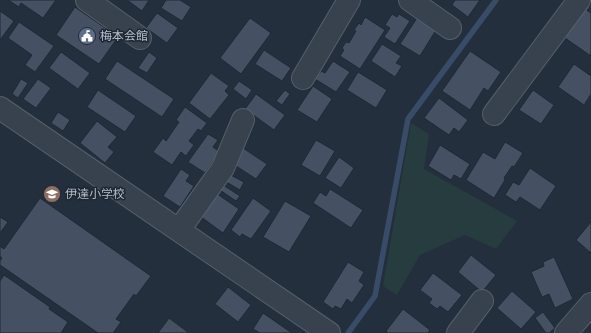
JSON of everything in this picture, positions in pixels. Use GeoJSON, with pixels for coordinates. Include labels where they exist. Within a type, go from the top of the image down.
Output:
{"type":"FeatureCollection","features":[{"type":"Feature","properties":{"kind":"street"},"geometry":{"type":"LineString","coordinates":[[87,0],[140,38]]}},
{"type":"Feature","properties":{"kind":"street"},"geometry":{"type":"LineString","coordinates":[[303,78],[350,0]]}},
{"type":"Feature","properties":{"kind":"street"},"geometry":{"type":"LineString","coordinates":[[410,0],[434,7],[450,28]]}},
{"type":"Feature","properties":{"kind":"street"},"geometry":{"type":"LineString","coordinates":[[494,114],[579,0]]}},
{"type":"Feature","properties":{"kind":"street"},"geometry":{"type":"LineString","coordinates":[[0,108],[330,333]]}},
{"type":"Feature","properties":{"kind":"street"},"geometry":{"type":"LineString","coordinates":[[179,230],[222,168],[242,120]]}},
{"type":"Feature","properties":{"kind":"street"},"geometry":{"type":"LineString","coordinates":[[458,333],[482,301]]}},
{"type":"Feature","properties":{"kind":"street"},"geometry":{"type":"LineString","coordinates":[[566,333],[591,304]]}},
{"type":"Feature","properties":{"kind":"green space"},"geometry":{"type":"Polygon","coordinates":[[[411,123],[429,134],[424,169],[517,221],[496,249],[465,235],[420,255],[397,295],[383,286],[411,123]]]}},
{"type":"Feature","properties":{"kind":"building"},"geometry":{"type":"Polygon","coordinates":[[[8,0],[56,0],[43,18],[21,3],[19,7],[8,0]]]}},
{"type":"Feature","properties":{"kind":"building"},"geometry":{"type":"Polygon","coordinates":[[[127,0],[149,0],[142,11],[127,0]]]}},
{"type":"Feature","properties":{"kind":"building"},"geometry":{"type":"Polygon","coordinates":[[[166,0],[180,0],[191,7],[182,21],[161,8],[166,0]]]}},
{"type":"Feature","properties":{"kind":"building"},"geometry":{"type":"Polygon","coordinates":[[[455,0],[480,0],[468,17],[452,5],[455,0]]]}},
{"type":"Feature","properties":{"kind":"building","name":"梅本会館"},"geometry":{"type":"Polygon","coordinates":[[[75,7],[118,37],[99,64],[56,35],[75,7]]]}},
{"type":"Feature","properties":{"kind":"building"},"geometry":{"type":"Polygon","coordinates":[[[585,9],[591,13],[591,56],[565,38],[585,9]]]}},
{"type":"Feature","properties":{"kind":"building"},"geometry":{"type":"Polygon","coordinates":[[[0,11],[14,21],[0,40],[0,11]]]}},
{"type":"Feature","properties":{"kind":"building"},"geometry":{"type":"Polygon","coordinates":[[[157,13],[178,28],[167,43],[146,28],[157,13]]]}},
{"type":"Feature","properties":{"kind":"building"},"geometry":{"type":"Polygon","coordinates":[[[392,14],[397,17],[399,14],[410,21],[395,44],[384,37],[390,28],[385,25],[392,14]]]}},
{"type":"Feature","properties":{"kind":"building"},"geometry":{"type":"Polygon","coordinates":[[[365,17],[385,30],[360,69],[340,56],[344,50],[342,48],[346,42],[349,43],[356,31],[354,30],[359,23],[361,25],[365,17]]]}},
{"type":"Feature","properties":{"kind":"building"},"geometry":{"type":"Polygon","coordinates":[[[250,18],[271,33],[241,74],[220,58],[250,18]]]}},
{"type":"Feature","properties":{"kind":"building"},"geometry":{"type":"Polygon","coordinates":[[[417,18],[436,30],[420,56],[400,44],[417,18]]]}},
{"type":"Feature","properties":{"kind":"building"},"geometry":{"type":"Polygon","coordinates":[[[19,22],[54,46],[35,72],[25,65],[32,55],[8,38],[19,22]]]}},
{"type":"Feature","properties":{"kind":"building"},"geometry":{"type":"Polygon","coordinates":[[[382,44],[401,56],[396,63],[402,66],[395,77],[371,61],[382,44]]]}},
{"type":"Feature","properties":{"kind":"building"},"geometry":{"type":"Polygon","coordinates":[[[264,50],[291,68],[282,81],[255,64],[264,50]]]}},
{"type":"Feature","properties":{"kind":"building"},"geometry":{"type":"Polygon","coordinates":[[[470,51],[501,72],[488,91],[484,88],[470,110],[442,91],[470,51]]]}},
{"type":"Feature","properties":{"kind":"building"},"geometry":{"type":"Polygon","coordinates":[[[61,52],[90,73],[78,89],[49,68],[61,52]]]}},
{"type":"Feature","properties":{"kind":"building"},"geometry":{"type":"Polygon","coordinates":[[[149,52],[157,58],[147,73],[138,68],[149,52]]]}},
{"type":"Feature","properties":{"kind":"building"},"geometry":{"type":"Polygon","coordinates":[[[117,61],[174,99],[162,117],[105,79],[117,61]]]}},
{"type":"Feature","properties":{"kind":"building"},"geometry":{"type":"Polygon","coordinates":[[[333,61],[350,72],[336,92],[315,79],[321,71],[325,73],[333,61]]]}},
{"type":"Feature","properties":{"kind":"building"},"geometry":{"type":"Polygon","coordinates":[[[574,64],[591,76],[591,94],[584,105],[558,87],[574,64]]]}},
{"type":"Feature","properties":{"kind":"building"},"geometry":{"type":"Polygon","coordinates":[[[358,72],[387,90],[376,108],[347,90],[358,72]]]}},
{"type":"Feature","properties":{"kind":"building"},"geometry":{"type":"Polygon","coordinates":[[[211,73],[229,86],[225,91],[229,95],[210,119],[189,103],[211,73]]]}},
{"type":"Feature","properties":{"kind":"building"},"geometry":{"type":"Polygon","coordinates":[[[21,79],[28,83],[18,98],[12,94],[21,79]]]}},
{"type":"Feature","properties":{"kind":"building"},"geometry":{"type":"Polygon","coordinates":[[[38,79],[51,88],[36,108],[23,99],[38,79]]]}},
{"type":"Feature","properties":{"kind":"building"},"geometry":{"type":"Polygon","coordinates":[[[239,81],[252,90],[246,99],[233,89],[239,81]]]}},
{"type":"Feature","properties":{"kind":"building"},"geometry":{"type":"Polygon","coordinates":[[[313,86],[332,99],[317,122],[297,110],[313,86]]]}},
{"type":"Feature","properties":{"kind":"building"},"geometry":{"type":"Polygon","coordinates":[[[98,90],[136,116],[125,132],[87,107],[98,90]]]}},
{"type":"Feature","properties":{"kind":"building"},"geometry":{"type":"Polygon","coordinates":[[[285,90],[290,94],[282,105],[276,101],[285,90]]]}},
{"type":"Feature","properties":{"kind":"building"},"geometry":{"type":"Polygon","coordinates":[[[533,90],[554,105],[541,124],[519,110],[533,90]]]}},
{"type":"Feature","properties":{"kind":"building"},"geometry":{"type":"Polygon","coordinates":[[[256,94],[285,115],[274,130],[245,109],[256,94]]]}},
{"type":"Feature","properties":{"kind":"building"},"geometry":{"type":"Polygon","coordinates":[[[439,98],[468,120],[459,132],[454,128],[449,135],[424,118],[439,98]]]}},
{"type":"Feature","properties":{"kind":"building"},"geometry":{"type":"Polygon","coordinates":[[[185,107],[207,123],[201,131],[198,129],[189,141],[194,145],[186,156],[181,152],[172,165],[153,152],[163,138],[166,141],[179,122],[176,120],[185,107]]]}},
{"type":"Feature","properties":{"kind":"building"},"geometry":{"type":"Polygon","coordinates":[[[58,112],[70,120],[63,131],[51,123],[58,112]]]}},
{"type":"Feature","properties":{"kind":"building"},"geometry":{"type":"Polygon","coordinates":[[[97,121],[117,137],[108,147],[114,152],[105,163],[80,143],[97,121]]]}},
{"type":"Feature","properties":{"kind":"building"},"geometry":{"type":"Polygon","coordinates":[[[208,134],[218,140],[213,147],[220,152],[205,173],[188,162],[208,134]]]}},
{"type":"Feature","properties":{"kind":"building"},"geometry":{"type":"Polygon","coordinates":[[[316,140],[335,151],[320,176],[301,165],[316,140]]]}},
{"type":"Feature","properties":{"kind":"building"},"geometry":{"type":"Polygon","coordinates":[[[505,142],[523,153],[514,167],[512,166],[504,178],[505,180],[494,198],[466,180],[483,152],[495,159],[505,142]]]}},
{"type":"Feature","properties":{"kind":"building"},"geometry":{"type":"Polygon","coordinates":[[[440,145],[470,164],[461,179],[454,175],[451,180],[428,166],[440,145]]]}},
{"type":"Feature","properties":{"kind":"building"},"geometry":{"type":"Polygon","coordinates":[[[243,148],[267,164],[256,179],[233,164],[243,148]]]}},
{"type":"Feature","properties":{"kind":"building"},"geometry":{"type":"Polygon","coordinates":[[[339,157],[354,168],[341,188],[325,178],[339,157]]]}},
{"type":"Feature","properties":{"kind":"building"},"geometry":{"type":"Polygon","coordinates":[[[530,168],[556,186],[540,210],[520,197],[516,202],[505,195],[513,182],[519,185],[530,168]]]}},
{"type":"Feature","properties":{"kind":"building"},"geometry":{"type":"Polygon","coordinates":[[[181,169],[190,175],[186,181],[194,186],[180,207],[163,196],[181,169]]]}},
{"type":"Feature","properties":{"kind":"building"},"geometry":{"type":"Polygon","coordinates":[[[225,172],[244,182],[240,190],[221,179],[225,172]]]}},
{"type":"Feature","properties":{"kind":"building"},"geometry":{"type":"Polygon","coordinates":[[[217,181],[240,196],[236,201],[214,186],[217,181]]]}},
{"type":"Feature","properties":{"kind":"building"},"geometry":{"type":"Polygon","coordinates":[[[330,189],[363,210],[351,228],[313,203],[320,192],[326,196],[330,189]]]}},
{"type":"Feature","properties":{"kind":"building"},"geometry":{"type":"Polygon","coordinates":[[[213,191],[239,209],[223,233],[197,214],[213,191]]]}},
{"type":"Feature","properties":{"kind":"building"},"geometry":{"type":"Polygon","coordinates":[[[40,198],[151,276],[136,296],[134,294],[116,319],[121,322],[113,333],[98,333],[0,265],[2,258],[0,256],[0,246],[4,249],[40,198]]]}},
{"type":"Feature","properties":{"kind":"building"},"geometry":{"type":"Polygon","coordinates":[[[253,198],[271,211],[251,239],[242,234],[240,237],[231,230],[253,198]]]}},
{"type":"Feature","properties":{"kind":"building"},"geometry":{"type":"Polygon","coordinates":[[[285,201],[311,216],[289,252],[263,237],[285,201]]]}},
{"type":"Feature","properties":{"kind":"building"},"geometry":{"type":"Polygon","coordinates":[[[0,217],[8,222],[0,233],[0,217]]]}},
{"type":"Feature","properties":{"kind":"building"},"geometry":{"type":"Polygon","coordinates":[[[591,222],[591,253],[576,240],[591,222]]]}},
{"type":"Feature","properties":{"kind":"building"},"geometry":{"type":"Polygon","coordinates":[[[471,255],[496,275],[482,292],[458,272],[471,255]]]}},
{"type":"Feature","properties":{"kind":"building"},"geometry":{"type":"Polygon","coordinates":[[[554,257],[573,299],[555,308],[549,294],[542,297],[531,272],[544,266],[543,262],[554,257]]]}},
{"type":"Feature","properties":{"kind":"building"},"geometry":{"type":"Polygon","coordinates":[[[348,262],[364,272],[359,281],[364,285],[352,303],[347,299],[341,309],[335,306],[333,309],[323,302],[348,262]]]}},
{"type":"Feature","properties":{"kind":"building"},"geometry":{"type":"Polygon","coordinates":[[[433,273],[462,295],[448,312],[440,306],[437,309],[429,303],[432,299],[420,290],[433,273]]]}},
{"type":"Feature","properties":{"kind":"building"},"geometry":{"type":"Polygon","coordinates":[[[4,275],[50,307],[49,309],[68,322],[61,333],[0,333],[0,281],[4,275]]]}},
{"type":"Feature","properties":{"kind":"building"},"geometry":{"type":"Polygon","coordinates":[[[228,287],[251,305],[238,322],[215,304],[228,287]]]}},
{"type":"Feature","properties":{"kind":"building"},"geometry":{"type":"Polygon","coordinates":[[[512,291],[536,312],[521,329],[497,308],[512,291]]]}},
{"type":"Feature","properties":{"kind":"building"},"geometry":{"type":"Polygon","coordinates":[[[403,309],[430,330],[428,333],[388,333],[386,331],[403,309]]]}},
{"type":"Feature","properties":{"kind":"building"},"geometry":{"type":"Polygon","coordinates":[[[543,312],[555,328],[549,333],[546,333],[535,318],[543,312]]]}},
{"type":"Feature","properties":{"kind":"building"},"geometry":{"type":"Polygon","coordinates":[[[263,313],[292,333],[260,333],[253,329],[263,313]]]}},
{"type":"Feature","properties":{"kind":"building"},"geometry":{"type":"Polygon","coordinates":[[[169,318],[189,333],[158,333],[169,318]]]}},
{"type":"Feature","properties":{"kind":"waterway"},"geometry":{"type":"LineString","coordinates":[[348,333],[375,296],[408,119],[496,0]]}},
{"type":"Feature","properties":{"kind":"place","name":"梅本会館"},"geometry":{"type":"Point","coordinates":[87,36]}},
{"type":"Feature","properties":{"kind":"place","name":"伊達小学校"},"geometry":{"type":"Point","coordinates":[52,194]}}]}
